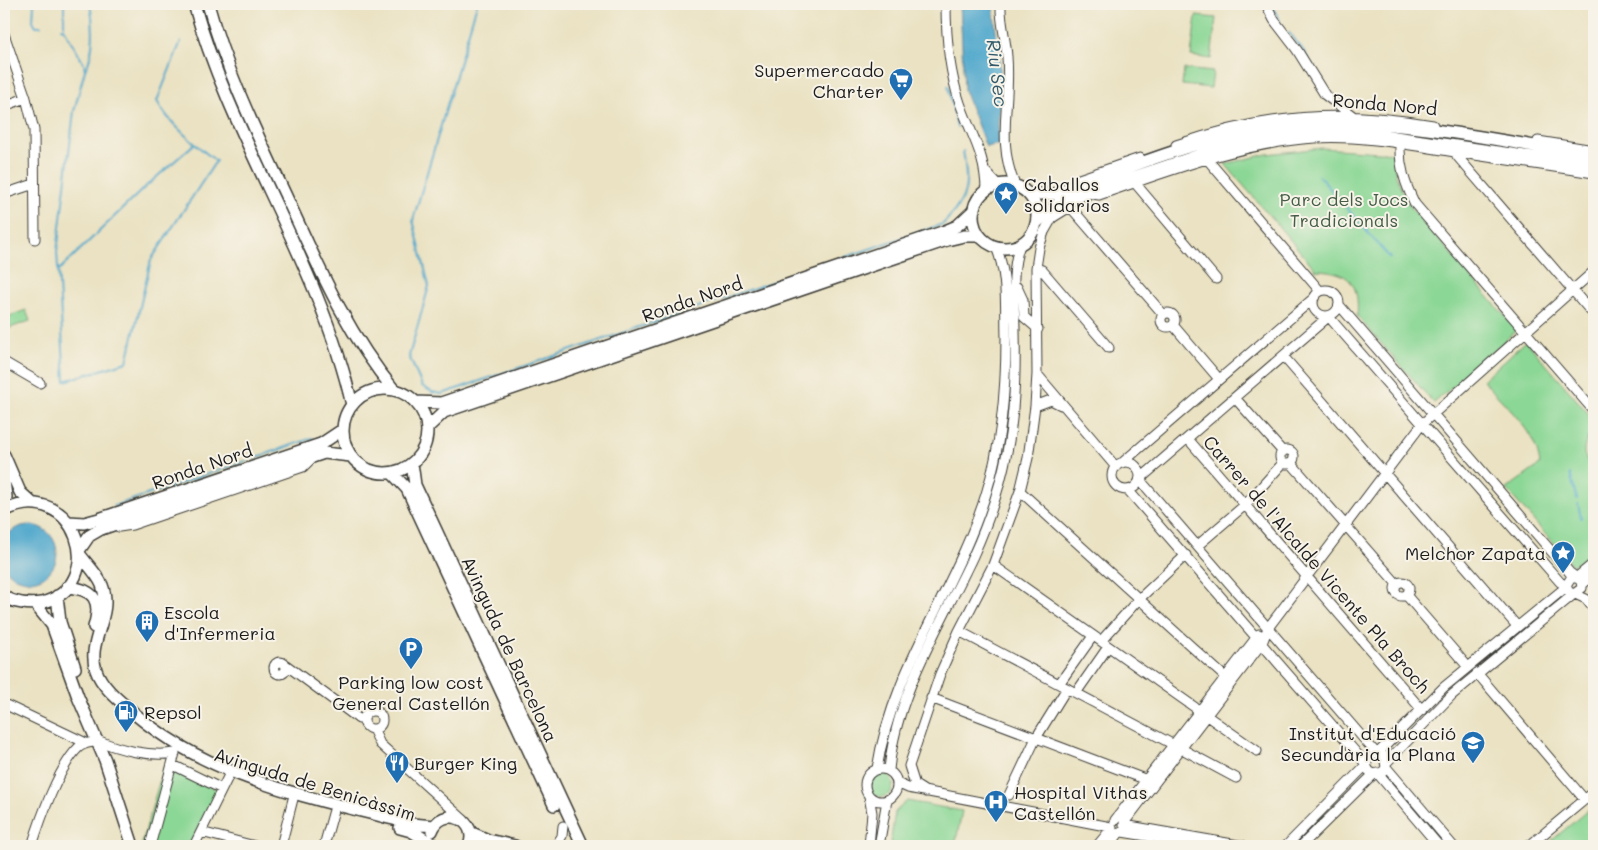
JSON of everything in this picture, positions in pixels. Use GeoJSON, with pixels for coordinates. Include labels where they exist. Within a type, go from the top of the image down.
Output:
{"type":"FeatureCollection","features":[{"type":"Feature","properties":{"kind":"main road"},"geometry":{"type":"LineString","coordinates":[[194,4],[217,74],[238,125],[331,329],[352,405]]}},
{"type":"Feature","properties":{"kind":"main road"},"geometry":{"type":"LineString","coordinates":[[208,4],[230,70],[332,297],[373,365],[394,390]]}},
{"type":"Feature","properties":{"kind":"main road","name":"Ronda Nord"},"geometry":{"type":"LineString","coordinates":[[1029,194],[1055,194],[1229,136],[1284,125],[1313,122],[1362,122],[1594,156]]}},
{"type":"Feature","properties":{"kind":"main road","name":"Ronda Nord"},"geometry":{"type":"LineString","coordinates":[[1036,223],[1058,204],[1232,144],[1315,131],[1361,132],[1408,137],[1594,166]]}},
{"type":"Feature","properties":{"kind":"main road"},"geometry":{"type":"LineString","coordinates":[[1000,185],[1015,186],[1029,194],[1036,206],[1036,223],[1032,235],[1020,245],[1008,248],[996,247],[980,236],[974,224],[974,210],[978,199],[986,191],[1000,185]]}},
{"type":"Feature","properties":{"kind":"main road","name":"Ronda Nord"},"geometry":{"type":"LineString","coordinates":[[415,402],[441,403],[926,238],[957,226],[974,210]]}},
{"type":"Feature","properties":{"kind":"main road","name":"Ronda Nord"},"geometry":{"type":"LineString","coordinates":[[427,428],[444,412],[947,240],[980,236]]}},
{"type":"Feature","properties":{"kind":"main road"},"geometry":{"type":"LineString","coordinates":[[376,390],[394,390],[406,395],[415,402],[423,413],[427,428],[421,452],[412,463],[392,473],[378,473],[364,468],[350,456],[344,444],[342,430],[344,419],[352,405],[363,395],[376,390]]}},
{"type":"Feature","properties":{"kind":"main road","name":"Ronda Nord"},"geometry":{"type":"LineString","coordinates":[[69,522],[84,523],[99,519],[321,444],[342,430]]}},
{"type":"Feature","properties":{"kind":"main road","name":"Ronda Nord"},"geometry":{"type":"LineString","coordinates":[[80,552],[89,536],[101,529],[324,453],[350,456]]}},
{"type":"Feature","properties":{"kind":"main road"},"geometry":{"type":"LineString","coordinates":[[4,455],[20,492],[32,503]]}},
{"type":"Feature","properties":{"kind":"main road","name":"Avinguda de Barcelona"},"geometry":{"type":"LineString","coordinates":[[412,463],[415,485],[583,846]]}},
{"type":"Feature","properties":{"kind":"main road","name":"Avinguda de Barcelona"},"geometry":{"type":"LineString","coordinates":[[392,473],[408,489],[572,846]]}},
{"type":"Feature","properties":{"kind":"main road"},"geometry":{"type":"LineString","coordinates":[[4,481],[6,498],[4,502]]}},
{"type":"Feature","properties":{"kind":"main road"},"geometry":{"type":"LineString","coordinates":[[4,511],[15,505],[32,503],[53,509],[69,522]]}},
{"type":"Feature","properties":{"kind":"main road","name":"Avinguda de Benicàssim"},"geometry":{"type":"LineString","coordinates":[[69,522],[76,535],[80,552],[102,585],[106,604],[104,621],[94,647],[96,670],[114,695],[143,721],[195,756],[246,778],[412,824],[434,826]]}},
{"type":"Feature","properties":{"kind":"main road"},"geometry":{"type":"LineString","coordinates":[[4,596],[8,600],[34,604],[57,596],[67,588],[76,572],[80,552]]}},
{"type":"Feature","properties":{"kind":"main road","name":"Avinguda de Benicàssim"},"geometry":{"type":"LineString","coordinates":[[67,588],[87,591],[93,595],[97,605],[97,617],[88,644],[87,657],[90,672],[96,684],[137,725],[175,752],[192,763],[228,777],[293,799],[411,831],[433,844]]}},
{"type":"Feature","properties":{"kind":"main road"},"geometry":{"type":"LineString","coordinates":[[57,596],[60,622],[92,721],[93,739]]}},
{"type":"Feature","properties":{"kind":"main road"},"geometry":{"type":"LineString","coordinates":[[34,604],[52,625],[93,739],[105,760],[134,846]]}},
{"type":"Feature","properties":{"kind":"main road"},"geometry":{"type":"LineString","coordinates":[[433,844],[431,835],[434,826],[447,817],[457,817],[469,828],[488,840],[515,846]]}},
{"type":"Feature","properties":{"kind":"main road"},"geometry":{"type":"LineString","coordinates":[[469,828],[470,846]]}},
{"type":"Feature","properties":{"kind":"street"},"geometry":{"type":"LineString","coordinates":[[946,4],[950,67],[960,103],[977,140],[986,172],[986,191]]}},
{"type":"Feature","properties":{"kind":"street"},"geometry":{"type":"LineString","coordinates":[[1001,4],[1008,82],[1004,142],[1008,168],[1015,186]]}},
{"type":"Feature","properties":{"kind":"street"},"geometry":{"type":"LineString","coordinates":[[1266,4],[1274,20],[1297,50],[1325,95],[1354,116]]}},
{"type":"Feature","properties":{"kind":"street"},"geometry":{"type":"LineString","coordinates":[[4,34],[26,98],[34,130],[35,239]]}},
{"type":"Feature","properties":{"kind":"street"},"geometry":{"type":"LineString","coordinates":[[4,106],[26,98]]}},
{"type":"Feature","properties":{"kind":"street","name":"Ronda Nord"},"geometry":{"type":"LineString","coordinates":[[1065,190],[1079,179],[1226,129],[1283,118],[1354,116],[1411,121],[1594,150]]}},
{"type":"Feature","properties":{"kind":"street","name":"Ronda Nord"},"geometry":{"type":"LineString","coordinates":[[1087,193],[1099,195],[1207,159],[1260,145],[1317,138],[1361,139],[1400,143],[1594,173]]}},
{"type":"Feature","properties":{"kind":"street"},"geometry":{"type":"LineString","coordinates":[[1400,143],[1401,167],[1406,187],[1415,204],[1594,411]]}},
{"type":"Feature","properties":{"kind":"street"},"geometry":{"type":"LineString","coordinates":[[1457,152],[1456,156],[1594,315]]}},
{"type":"Feature","properties":{"kind":"street"},"geometry":{"type":"LineString","coordinates":[[1207,159],[1317,294]]}},
{"type":"Feature","properties":{"kind":"street"},"geometry":{"type":"LineString","coordinates":[[986,172],[1000,185],[1008,168]]}},
{"type":"Feature","properties":{"kind":"street"},"geometry":{"type":"LineString","coordinates":[[1135,183],[1216,279]]}},
{"type":"Feature","properties":{"kind":"street"},"geometry":{"type":"LineString","coordinates":[[4,194],[34,184]]}},
{"type":"Feature","properties":{"kind":"street"},"geometry":{"type":"LineString","coordinates":[[926,792],[915,785],[909,766],[931,698],[959,631],[993,565],[1020,491],[1028,458],[1038,374],[1036,268],[1039,248],[1048,225],[1061,211],[1068,208],[1073,210],[1163,314],[1162,323],[1167,327],[1173,326],[1219,379]]}},
{"type":"Feature","properties":{"kind":"street"},"geometry":{"type":"LineString","coordinates":[[895,794],[894,776],[898,724],[910,689],[936,628],[972,556],[998,488],[1007,452],[1013,414],[1016,364],[1014,266],[1020,245]]}},
{"type":"Feature","properties":{"kind":"street"},"geometry":{"type":"LineString","coordinates":[[869,846],[872,813],[869,796],[865,788],[865,780],[870,772],[877,768],[888,721],[901,685],[975,524],[986,494],[997,450],[1003,413],[1006,354],[1004,266],[996,247]]}},
{"type":"Feature","properties":{"kind":"street"},"geometry":{"type":"LineString","coordinates":[[1036,268],[1042,270],[1109,348]]}},
{"type":"Feature","properties":{"kind":"street"},"geometry":{"type":"LineString","coordinates":[[1118,826],[1132,814],[1203,713],[1422,424],[1594,271]]}},
{"type":"Feature","properties":{"kind":"street"},"geometry":{"type":"LineString","coordinates":[[1015,284],[1022,300],[1024,317],[1038,329]]}},
{"type":"Feature","properties":{"kind":"street"},"geometry":{"type":"LineString","coordinates":[[1328,289],[1335,292],[1340,298],[1340,306],[1336,313],[1283,356],[1140,480],[1135,487],[1128,490],[1120,489],[1114,483],[1112,475],[1119,465],[1317,294],[1328,289]]}},
{"type":"Feature","properties":{"kind":"street"},"geometry":{"type":"LineString","coordinates":[[1317,294],[1313,307],[1319,315],[1329,317],[1560,582],[1566,586],[1569,592],[1594,574]]}},
{"type":"Feature","properties":{"kind":"street"},"geometry":{"type":"LineString","coordinates":[[1340,306],[1578,586],[1594,610]]}},
{"type":"Feature","properties":{"kind":"street"},"geometry":{"type":"LineString","coordinates":[[1283,356],[1517,626]]}},
{"type":"Feature","properties":{"kind":"street"},"geometry":{"type":"LineString","coordinates":[[4,362],[40,383]]}},
{"type":"Feature","properties":{"kind":"street"},"geometry":{"type":"LineString","coordinates":[[1038,374],[1063,407],[1119,465]]}},
{"type":"Feature","properties":{"kind":"street"},"geometry":{"type":"LineString","coordinates":[[1037,388],[1049,389]]}},
{"type":"Feature","properties":{"kind":"street"},"geometry":{"type":"LineString","coordinates":[[1037,388],[1063,407]]}},
{"type":"Feature","properties":{"kind":"street"},"geometry":{"type":"LineString","coordinates":[[1196,546],[1245,505],[1294,458],[1292,452],[1282,452],[1236,398]]}},
{"type":"Feature","properties":{"kind":"street"},"geometry":{"type":"LineString","coordinates":[[1035,406],[1051,400]]}},
{"type":"Feature","properties":{"kind":"street","name":"Carrer de l'Alcalde Vicente Pla Broch"},"geometry":{"type":"LineString","coordinates":[[1188,439],[1422,710]]}},
{"type":"Feature","properties":{"kind":"street"},"geometry":{"type":"LineString","coordinates":[[1287,463],[1346,525],[1397,584],[1394,588],[1396,594],[1400,596],[1406,595],[1468,667]]}},
{"type":"Feature","properties":{"kind":"street"},"geometry":{"type":"LineString","coordinates":[[1119,465],[1132,464],[1139,470],[1140,480],[1377,753],[1384,756],[1386,764],[1453,846]]}},
{"type":"Feature","properties":{"kind":"street"},"geometry":{"type":"LineString","coordinates":[[1128,490],[1259,640],[1366,765],[1369,771],[1376,774],[1439,846]]}},
{"type":"Feature","properties":{"kind":"street"},"geometry":{"type":"LineString","coordinates":[[1020,491],[1225,677]]}},
{"type":"Feature","properties":{"kind":"street"},"geometry":{"type":"LineString","coordinates":[[1076,693],[1105,644],[1139,599],[1186,555]]}},
{"type":"Feature","properties":{"kind":"street"},"geometry":{"type":"LineString","coordinates":[[1304,845],[1452,695],[1578,586],[1594,563]]}},
{"type":"Feature","properties":{"kind":"street"},"geometry":{"type":"LineString","coordinates":[[993,565],[1256,751]]}},
{"type":"Feature","properties":{"kind":"street"},"geometry":{"type":"LineString","coordinates":[[1286,846],[1366,765],[1369,756],[1377,753],[1468,667],[1566,586],[1571,578],[1578,586]]}},
{"type":"Feature","properties":{"kind":"street"},"geometry":{"type":"LineString","coordinates":[[959,631],[1236,778]]}},
{"type":"Feature","properties":{"kind":"street"},"geometry":{"type":"LineString","coordinates":[[1009,795],[1063,686],[1093,636]]}},
{"type":"Feature","properties":{"kind":"street"},"geometry":{"type":"LineString","coordinates":[[1203,713],[1225,677],[1259,640]]}},
{"type":"Feature","properties":{"kind":"street"},"geometry":{"type":"LineString","coordinates":[[286,669],[298,675],[359,719],[363,719],[368,728],[379,727],[382,721],[378,712],[369,711],[363,719]]}},
{"type":"Feature","properties":{"kind":"street"},"geometry":{"type":"LineString","coordinates":[[1477,673],[1585,800]]}},
{"type":"Feature","properties":{"kind":"street"},"geometry":{"type":"LineString","coordinates":[[931,698],[1147,780]]}},
{"type":"Feature","properties":{"kind":"street"},"geometry":{"type":"LineString","coordinates":[[4,704],[119,748],[165,754],[175,752],[150,844],[142,846]]}},
{"type":"Feature","properties":{"kind":"street"},"geometry":{"type":"LineString","coordinates":[[373,729],[380,744],[443,799],[469,828]]}},
{"type":"Feature","properties":{"kind":"street"},"geometry":{"type":"LineString","coordinates":[[32,846],[53,790],[74,753],[93,739]]}},
{"type":"Feature","properties":{"kind":"street"},"geometry":{"type":"LineString","coordinates":[[1103,844],[1118,826],[1147,780],[1178,747]]}},
{"type":"Feature","properties":{"kind":"street"},"geometry":{"type":"LineString","coordinates":[[105,760],[119,748]]}},
{"type":"Feature","properties":{"kind":"street","name":"Avinguda de Benicàssim"},"geometry":{"type":"LineString","coordinates":[[173,765],[222,789]]}},
{"type":"Feature","properties":{"kind":"street"},"geometry":{"type":"LineString","coordinates":[[894,776],[909,766]]}},
{"type":"Feature","properties":{"kind":"street"},"geometry":{"type":"LineString","coordinates":[[877,768],[894,776],[908,788],[1118,826],[1208,846]]}},
{"type":"Feature","properties":{"kind":"street"},"geometry":{"type":"LineString","coordinates":[[194,846],[228,777]]}},
{"type":"Feature","properties":{"kind":"street"},"geometry":{"type":"LineString","coordinates":[[869,796],[877,801],[887,800],[908,788]]}},
{"type":"Feature","properties":{"kind":"street"},"geometry":{"type":"LineString","coordinates":[[1530,846],[1594,792]]}},
{"type":"Feature","properties":{"kind":"street"},"geometry":{"type":"LineString","coordinates":[[281,846],[293,799]]}},
{"type":"Feature","properties":{"kind":"street"},"geometry":{"type":"LineString","coordinates":[[443,799],[447,817]]}},
{"type":"Feature","properties":{"kind":"street"},"geometry":{"type":"LineString","coordinates":[[878,846],[887,800]]}},
{"type":"Feature","properties":{"kind":"street"},"geometry":{"type":"LineString","coordinates":[[324,846],[334,810]]}},
{"type":"Feature","properties":{"kind":"street"},"geometry":{"type":"LineString","coordinates":[[1132,814],[1136,826]]}},
{"type":"Feature","properties":{"kind":"street"},"geometry":{"type":"LineString","coordinates":[[1093,822],[1100,830],[1103,844]]}},
{"type":"Feature","properties":{"kind":"street"},"geometry":{"type":"LineString","coordinates":[[556,846],[562,836],[563,826]]}},
{"type":"Feature","properties":{"kind":"street"},"geometry":{"type":"LineString","coordinates":[[881,826],[885,846]]}},
{"type":"Feature","properties":{"kind":"street"},"geometry":{"type":"LineString","coordinates":[[1118,826],[1136,826],[1244,846]]}},
{"type":"Feature","properties":{"kind":"street"},"geometry":{"type":"LineString","coordinates":[[863,846],[871,829]]}},
{"type":"Feature","properties":{"kind":"street"},"geometry":{"type":"LineString","coordinates":[[201,832],[252,846]]}},
{"type":"Feature","properties":{"kind":"green space"},"geometry":{"type":"Polygon","coordinates":[[[1196,16],[1216,18],[1211,59],[1191,56],[1196,16]]]}},
{"type":"Feature","properties":{"kind":"green space"},"geometry":{"type":"Polygon","coordinates":[[[1184,69],[1213,72],[1211,88],[1182,85],[1184,69]]]}},
{"type":"Feature","properties":{"kind":"green space","name":"Parc dels Jocs Tradicionals"},"geometry":{"type":"Polygon","coordinates":[[[1322,148],[1393,153],[1398,183],[1413,210],[1517,330],[1434,403],[1357,316],[1356,295],[1350,281],[1337,273],[1316,270],[1225,164],[1267,154],[1322,148]]]}},
{"type":"Feature","properties":{"kind":"green space"},"geometry":{"type":"Polygon","coordinates":[[[26,310],[30,321],[4,330],[4,318],[26,310]]]}},
{"type":"Feature","properties":{"kind":"green space"},"geometry":{"type":"Polygon","coordinates":[[[1526,341],[1594,420],[1584,452],[1595,478],[1594,523],[1589,533],[1594,540],[1594,549],[1573,566],[1506,489],[1540,465],[1538,453],[1533,441],[1518,419],[1483,380],[1526,341]]]}},
{"type":"Feature","properties":{"kind":"green space"},"geometry":{"type":"Polygon","coordinates":[[[164,765],[218,790],[191,846],[143,846],[142,843],[164,765]]]}},
{"type":"Feature","properties":{"kind":"green space"},"geometry":{"type":"Polygon","coordinates":[[[881,773],[889,777],[893,785],[889,793],[881,797],[873,793],[869,785],[873,777],[881,773]]]}},
{"type":"Feature","properties":{"kind":"green space"},"geometry":{"type":"Polygon","coordinates":[[[907,801],[962,811],[955,846],[890,846],[895,812],[907,801]]]}},
{"type":"Feature","properties":{"kind":"green space"},"geometry":{"type":"Polygon","coordinates":[[[1594,805],[1594,846],[1545,846],[1594,805]]]}},
{"type":"Feature","properties":{"kind":"water","name":"Riu Sec"},"geometry":{"type":"Polygon","coordinates":[[[960,4],[993,4],[1002,84],[998,124],[1000,144],[986,147],[964,90],[960,4]]]}},
{"type":"Feature","properties":{"kind":"water"},"geometry":{"type":"Polygon","coordinates":[[[29,525],[40,527],[49,533],[55,542],[57,553],[55,564],[49,573],[40,579],[29,581],[18,579],[9,573],[3,564],[1,553],[3,542],[9,533],[18,527],[29,525]]]}},
{"type":"Feature","properties":{"kind":"waterway"},"geometry":{"type":"LineString","coordinates":[[34,4],[33,21],[36,26],[41,26]]}},
{"type":"Feature","properties":{"kind":"waterway"},"geometry":{"type":"LineString","coordinates":[[64,4],[64,28]]}},
{"type":"Feature","properties":{"kind":"waterway"},"geometry":{"type":"LineString","coordinates":[[85,70],[91,55],[93,38],[90,4]]}},
{"type":"Feature","properties":{"kind":"waterway"},"geometry":{"type":"LineString","coordinates":[[477,4],[413,220],[429,286],[409,356],[422,386],[432,392],[442,394],[943,224],[958,206],[965,190],[966,173],[963,151]]}},
{"type":"Feature","properties":{"kind":"waterway"},"geometry":{"type":"LineString","coordinates":[[1271,4],[1280,21]]}},
{"type":"Feature","properties":{"kind":"waterway"},"geometry":{"type":"LineString","coordinates":[[61,28],[64,29],[84,64],[85,70],[74,111],[57,252],[65,381],[127,362],[151,260],[216,161],[175,126],[157,101],[181,41]]}},
{"type":"Feature","properties":{"kind":"waterway"},"geometry":{"type":"LineString","coordinates":[[1289,33],[1303,50],[1319,77]]}},
{"type":"Feature","properties":{"kind":"waterway"},"geometry":{"type":"LineString","coordinates":[[948,86],[957,127]]}},
{"type":"Feature","properties":{"kind":"waterway"},"geometry":{"type":"LineString","coordinates":[[58,271],[143,189],[193,145]]}},
{"type":"Feature","properties":{"kind":"waterway"},"geometry":{"type":"LineString","coordinates":[[1319,176],[1390,258]]}},
{"type":"Feature","properties":{"kind":"waterway"},"geometry":{"type":"LineString","coordinates":[[114,506],[313,438]]}},
{"type":"Feature","properties":{"kind":"waterway"},"geometry":{"type":"LineString","coordinates":[[1570,474],[1577,499]]}},
{"type":"Feature","properties":{"kind":"waterway"},"geometry":{"type":"LineString","coordinates":[[1578,504],[1581,518]]}},
{"type":"Feature","properties":{"kind":"place","name":"Supermercado Charter"},"geometry":{"type":"Point","coordinates":[901,101]}},
{"type":"Feature","properties":{"kind":"place","name":"Caballos solidarios"},"geometry":{"type":"Point","coordinates":[1006,215]}},
{"type":"Feature","properties":{"kind":"place","name":"Melchor Zapata"},"geometry":{"type":"Point","coordinates":[1563,574]}},
{"type":"Feature","properties":{"kind":"place","name":"Escola d'Infermeria"},"geometry":{"type":"Point","coordinates":[147,643]}},
{"type":"Feature","properties":{"kind":"place","name":"Parking low cost General Castellón"},"geometry":{"type":"Point","coordinates":[411,670]}},
{"type":"Feature","properties":{"kind":"place","name":"Repsol"},"geometry":{"type":"Point","coordinates":[126,733]}},
{"type":"Feature","properties":{"kind":"place","name":"Institut d'Educació Secundària la Plana"},"geometry":{"type":"Point","coordinates":[1473,764]}},
{"type":"Feature","properties":{"kind":"place","name":"Burger King"},"geometry":{"type":"Point","coordinates":[397,784]}},
{"type":"Feature","properties":{"kind":"place","name":"Hospital Vithas Castellón"},"geometry":{"type":"Point","coordinates":[996,823]}}]}
